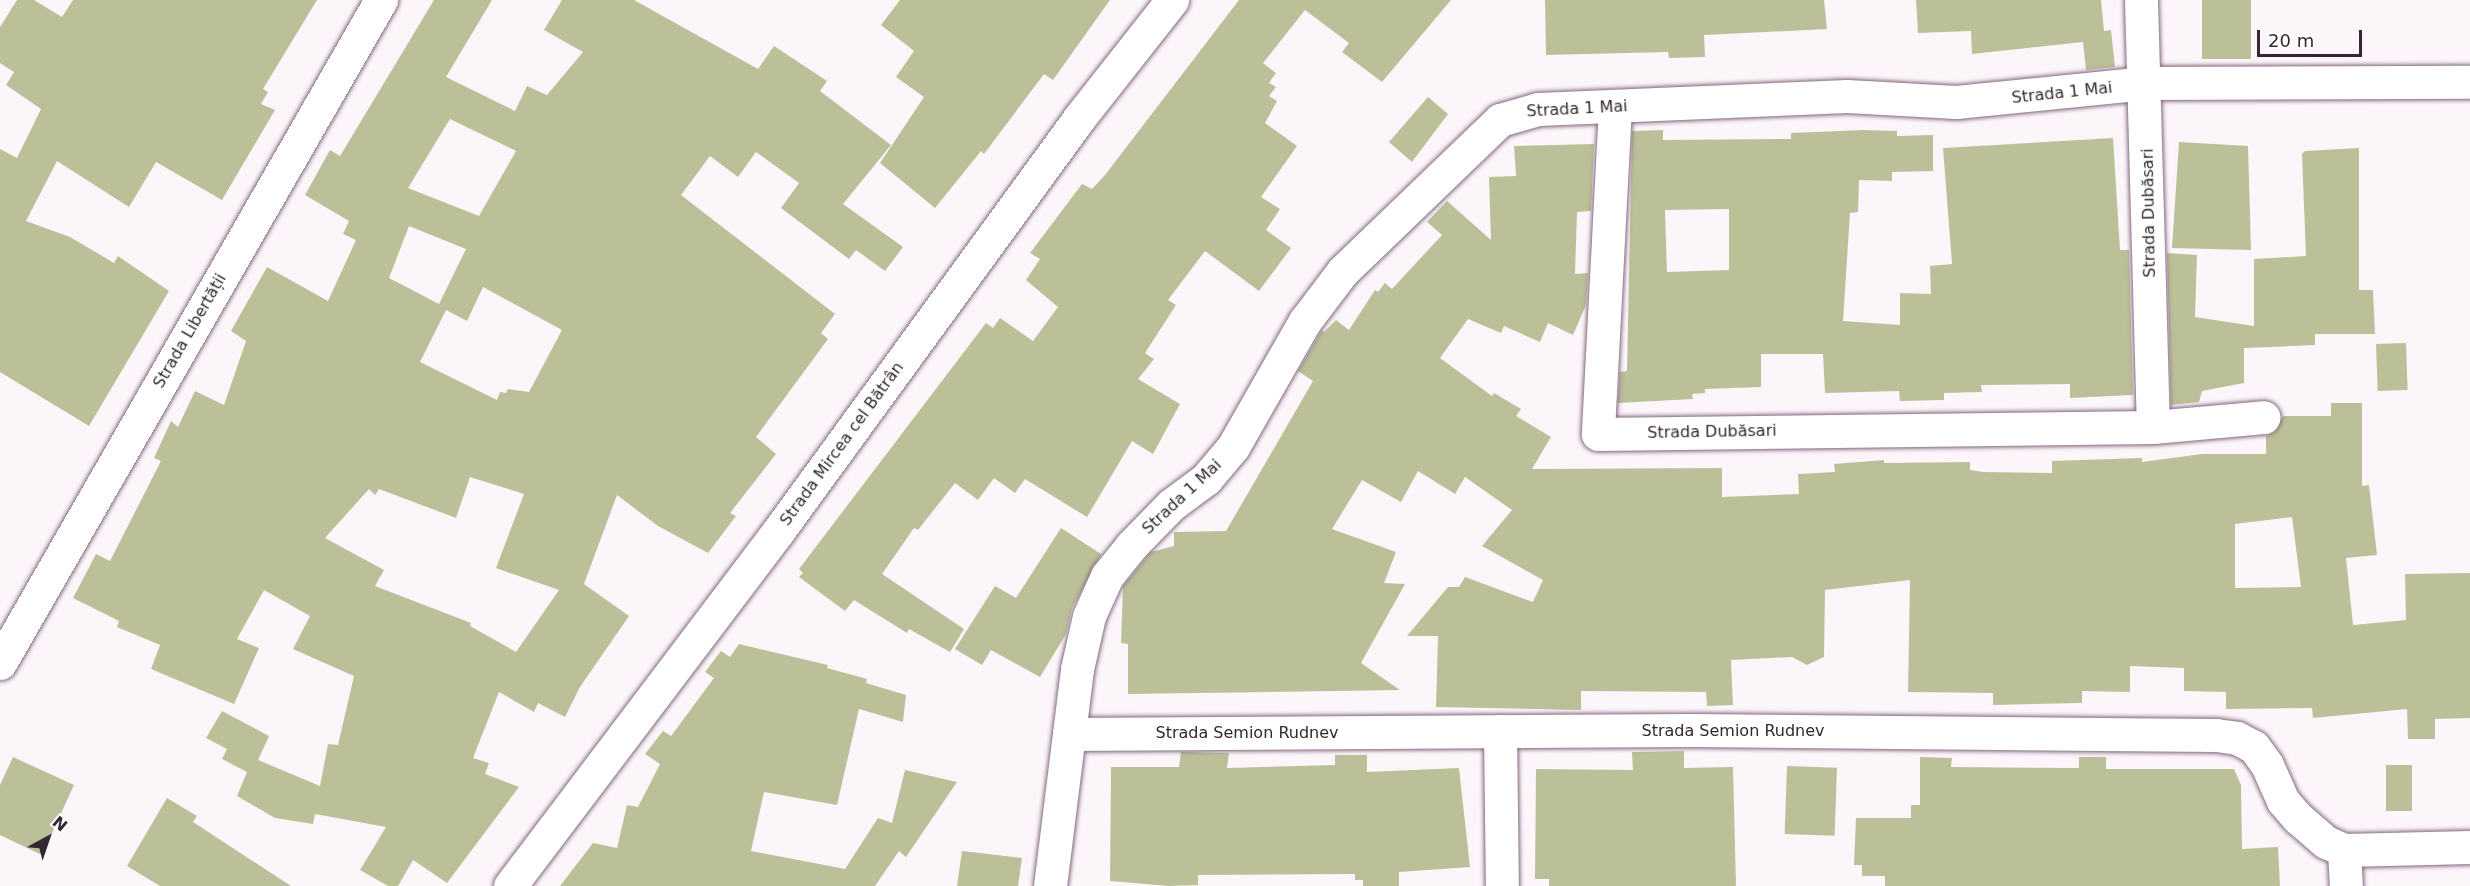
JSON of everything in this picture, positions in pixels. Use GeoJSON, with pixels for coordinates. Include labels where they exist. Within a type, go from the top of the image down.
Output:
{"type":"FeatureCollection","features":[{"type":"Feature","properties":{"kind":"street","name":"Strada Libertății"},"geometry":{"type":"LineString","coordinates":[[0,663],[381,0]]}},
{"type":"Feature","properties":{"kind":"street","name":"Strada Mircea cel Bătrân"},"geometry":{"type":"LineString","coordinates":[[510,886],[777,533],[1080,117],[1172,0]]}},
{"type":"Feature","properties":{"kind":"street","name":"Strada Dubăsari"},"geometry":{"type":"LineString","coordinates":[[2141,0],[2146,83],[2153,427]]}},
{"type":"Feature","properties":{"kind":"street","name":"Strada 1 Mai"},"geometry":{"type":"LineString","coordinates":[[1050,886],[1069,734],[1089,616],[1107,576],[1131,546],[1171,505],[1206,478],[1233,447],[1305,321],[1343,272],[1500,120],[1538,109],[1847,96],[1956,102],[2146,83],[2470,82]]}},
{"type":"Feature","properties":{"kind":"street","name":"Strada Dubăsari"},"geometry":{"type":"LineString","coordinates":[[1615,106],[1598,434],[2153,427],[2264,417]]}},
{"type":"Feature","properties":{"kind":"street","name":"Strada Semion Rudnev"},"geometry":{"type":"LineString","coordinates":[[1069,734],[1500,731],[2216,735],[2237,738],[2254,747],[2267,765],[2283,801],[2298,818],[2326,842],[2344,850]]}},
{"type":"Feature","properties":{"kind":"street"},"geometry":{"type":"LineString","coordinates":[[1500,731],[1502,886]]}},
{"type":"Feature","properties":{"kind":"street"},"geometry":{"type":"LineString","coordinates":[[2346,886],[2344,850],[2470,847]]}},
{"type":"Feature","properties":{"kind":"building"},"geometry":{"type":"Polygon","coordinates":[[[17,0],[34,0],[62,17],[73,0],[317,0],[263,89],[268,92],[261,104],[275,110],[222,200],[156,162],[129,207],[57,161],[26,221],[70,237],[114,263],[118,256],[169,291],[89,426],[0,372],[0,149],[17,158],[41,109],[6,85],[14,72],[0,63],[0,27],[17,0]]]}},
{"type":"Feature","properties":{"kind":"building"},"geometry":{"type":"Polygon","coordinates":[[[434,0],[492,0],[446,77],[515,111],[527,86],[547,95],[583,52],[544,30],[562,0],[634,0],[758,69],[774,46],[827,81],[820,91],[891,145],[843,204],[903,247],[885,271],[856,250],[849,259],[781,208],[799,183],[756,152],[738,177],[710,156],[681,195],[835,314],[821,333],[828,339],[756,437],[776,454],[730,513],[736,516],[708,553],[658,526],[617,495],[584,584],[629,616],[580,687],[565,717],[538,703],[534,712],[499,692],[473,758],[489,763],[485,774],[519,787],[447,883],[413,860],[398,886],[388,886],[360,870],[386,827],[315,814],[313,824],[275,818],[237,796],[247,772],[222,759],[227,749],[206,738],[222,711],[269,736],[258,760],[320,786],[328,744],[338,745],[354,676],[293,649],[310,616],[264,590],[237,639],[259,648],[234,704],[151,669],[160,645],[117,627],[119,621],[73,598],[96,554],[110,561],[161,461],[154,458],[171,421],[178,427],[195,391],[224,405],[246,341],[231,331],[267,267],[328,301],[356,240],[343,234],[349,221],[305,195],[330,150],[340,156],[434,0]],[[450,119],[408,188],[479,216],[516,151],[450,119]],[[409,226],[389,278],[439,304],[466,249],[409,226]],[[483,287],[467,321],[446,310],[420,362],[497,400],[500,392],[506,393],[508,389],[529,392],[562,330],[483,287]],[[470,477],[456,518],[379,489],[375,495],[369,489],[325,538],[384,570],[375,586],[471,623],[470,626],[516,652],[559,590],[496,568],[524,494],[470,477]]]}},
{"type":"Feature","properties":{"kind":"building"},"geometry":{"type":"Polygon","coordinates":[[[900,0],[1110,0],[1053,80],[1044,74],[984,154],[981,151],[935,208],[880,163],[924,97],[896,77],[914,51],[881,25],[900,0]]]}},
{"type":"Feature","properties":{"kind":"building"},"geometry":{"type":"Polygon","coordinates":[[[1239,0],[1451,0],[1382,82],[1342,52],[1349,43],[1305,10],[1263,63],[1276,73],[1269,83],[1276,87],[1269,96],[1277,101],[1265,123],[1297,146],[1261,197],[1280,209],[1266,230],[1291,248],[1259,291],[1205,251],[1168,300],[1176,305],[1145,353],[1154,359],[1138,379],[1180,404],[1153,454],[1132,441],[1087,517],[1025,479],[1015,493],[994,478],[978,500],[955,483],[918,530],[914,528],[882,574],[964,629],[950,652],[909,629],[907,633],[854,600],[845,611],[799,577],[803,573],[799,569],[986,323],[993,328],[1000,318],[1033,341],[1058,307],[1026,280],[1040,259],[1030,253],[1082,184],[1092,189],[1105,175],[1239,0]]]}},
{"type":"Feature","properties":{"kind":"building"},"geometry":{"type":"Polygon","coordinates":[[[1545,0],[1824,0],[1827,29],[1704,35],[1705,57],[1669,58],[1668,52],[1546,55],[1545,0]]]}},
{"type":"Feature","properties":{"kind":"building"},"geometry":{"type":"Polygon","coordinates":[[[1916,0],[2101,0],[2104,31],[2111,30],[2115,67],[2086,70],[2083,42],[1972,54],[1971,31],[1918,33],[1916,0]]]}},
{"type":"Feature","properties":{"kind":"building"},"geometry":{"type":"Polygon","coordinates":[[[2202,0],[2251,0],[2251,59],[2202,59],[2202,0]]]}},
{"type":"Feature","properties":{"kind":"building"},"geometry":{"type":"Polygon","coordinates":[[[1428,97],[1448,114],[1412,162],[1389,142],[1428,97]]]}},
{"type":"Feature","properties":{"kind":"building"},"geometry":{"type":"Polygon","coordinates":[[[1663,130],[1663,140],[1791,139],[1791,133],[1863,130],[1897,131],[1897,136],[1933,135],[1933,171],[1892,172],[1892,181],[1859,180],[1858,212],[1850,213],[1843,321],[1900,325],[1900,293],[1931,294],[1930,266],[1952,264],[1943,148],[2113,138],[2120,250],[2129,250],[2133,395],[2070,398],[2070,384],[1981,385],[1982,392],[1944,393],[1944,400],[1900,401],[1899,391],[1825,393],[1823,354],[1761,354],[1761,387],[1705,389],[1705,393],[1692,394],[1693,399],[1618,403],[1620,372],[1627,371],[1632,131],[1663,130]],[[1729,209],[1665,210],[1667,272],[1729,270],[1729,209]]]}},
{"type":"Feature","properties":{"kind":"building"},"geometry":{"type":"Polygon","coordinates":[[[2179,142],[2248,146],[2251,250],[2172,248],[2179,142]]]}},
{"type":"Feature","properties":{"kind":"building"},"geometry":{"type":"Polygon","coordinates":[[[1594,144],[1591,211],[1577,212],[1575,274],[1588,273],[1586,305],[1573,335],[1548,323],[1540,342],[1504,326],[1501,333],[1468,319],[1440,358],[1492,396],[1494,393],[1521,409],[1516,416],[1551,437],[1532,469],[1722,468],[1722,497],[1799,494],[1798,474],[1835,472],[1834,464],[1884,460],[1884,463],[1970,462],[1970,470],[1983,472],[2052,473],[2052,461],[2142,458],[2142,462],[2202,454],[2266,454],[2266,436],[2275,432],[2283,416],[2331,416],[2331,403],[2362,403],[2362,486],[2369,485],[2377,555],[2346,558],[2353,625],[2406,620],[2405,574],[2470,573],[2470,718],[2435,719],[2435,739],[2408,739],[2407,709],[2313,718],[2312,708],[2226,709],[2226,692],[2184,691],[2184,668],[2130,666],[2130,692],[2082,691],[2082,703],[1993,705],[1993,693],[1908,692],[1910,580],[1825,590],[1824,657],[1807,665],[1792,657],[1731,660],[1733,705],[1707,706],[1706,692],[1581,691],[1581,710],[1436,707],[1438,636],[1407,636],[1448,587],[1459,587],[1465,577],[1533,602],[1543,580],[1482,546],[1512,510],[1465,477],[1455,494],[1418,471],[1401,502],[1362,480],[1332,529],[1396,552],[1384,583],[1405,584],[1361,663],[1400,690],[1128,694],[1128,644],[1121,643],[1123,586],[1151,552],[1174,546],[1174,532],[1226,531],[1313,381],[1298,371],[1322,330],[1324,332],[1336,320],[1349,330],[1375,290],[1378,292],[1385,283],[1392,289],[1442,235],[1427,222],[1447,201],[1491,240],[1489,177],[1516,176],[1514,146],[1594,144]],[[2292,517],[2235,524],[2235,588],[2301,587],[2292,517]]]}},
{"type":"Feature","properties":{"kind":"building"},"geometry":{"type":"Polygon","coordinates":[[[2359,148],[2359,290],[2373,290],[2375,334],[2315,334],[2315,345],[2244,348],[2244,383],[2202,391],[2199,402],[2171,405],[2167,253],[2197,255],[2195,317],[2254,326],[2254,259],[2306,256],[2302,154],[2305,151],[2359,148]]]}},
{"type":"Feature","properties":{"kind":"building"},"geometry":{"type":"Polygon","coordinates":[[[2406,343],[2408,390],[2378,391],[2376,344],[2406,343]]]}},
{"type":"Feature","properties":{"kind":"building"},"geometry":{"type":"Polygon","coordinates":[[[1061,528],[1101,554],[1072,608],[1066,634],[1040,677],[991,650],[982,665],[955,649],[995,586],[1016,598],[1061,528]]]}},
{"type":"Feature","properties":{"kind":"building"},"geometry":{"type":"Polygon","coordinates":[[[739,644],[828,665],[827,668],[867,679],[866,683],[906,695],[903,722],[859,709],[837,805],[764,792],[751,851],[845,869],[878,818],[892,823],[905,770],[957,782],[906,857],[899,851],[875,886],[560,886],[593,843],[617,848],[627,805],[638,807],[660,764],[645,754],[663,731],[671,736],[714,678],[705,672],[721,651],[730,657],[739,644]]]}},
{"type":"Feature","properties":{"kind":"building"},"geometry":{"type":"Polygon","coordinates":[[[1684,751],[1684,768],[1733,767],[1736,886],[1549,886],[1549,879],[1535,879],[1536,769],[1633,770],[1632,752],[1684,751]]]}},
{"type":"Feature","properties":{"kind":"building"},"geometry":{"type":"Polygon","coordinates":[[[1181,752],[1229,753],[1227,768],[1335,765],[1335,755],[1367,755],[1367,772],[1459,768],[1470,867],[1399,872],[1399,886],[1363,886],[1363,880],[1355,880],[1355,874],[1198,875],[1198,885],[1169,886],[1110,881],[1111,767],[1179,767],[1181,752]]]}},
{"type":"Feature","properties":{"kind":"building"},"geometry":{"type":"Polygon","coordinates":[[[13,757],[74,785],[42,855],[0,835],[0,785],[13,757]]]}},
{"type":"Feature","properties":{"kind":"building"},"geometry":{"type":"Polygon","coordinates":[[[1920,757],[1952,758],[1951,767],[2079,768],[2079,757],[2106,757],[2106,769],[2234,769],[2241,785],[2242,849],[2278,847],[2280,886],[1885,886],[1885,876],[1862,876],[1862,865],[1854,865],[1856,818],[1911,818],[1911,805],[1920,805],[1920,757]]]}},
{"type":"Feature","properties":{"kind":"building"},"geometry":{"type":"Polygon","coordinates":[[[2386,765],[2412,765],[2412,811],[2386,811],[2386,765]]]}},
{"type":"Feature","properties":{"kind":"building"},"geometry":{"type":"Polygon","coordinates":[[[1787,766],[1837,768],[1835,836],[1785,834],[1787,766]]]}},
{"type":"Feature","properties":{"kind":"building"},"geometry":{"type":"Polygon","coordinates":[[[167,798],[197,816],[193,822],[291,886],[160,886],[127,866],[167,798]]]}},
{"type":"Feature","properties":{"kind":"building"},"geometry":{"type":"Polygon","coordinates":[[[962,851],[1022,858],[1018,886],[957,886],[962,851]]]}}]}
